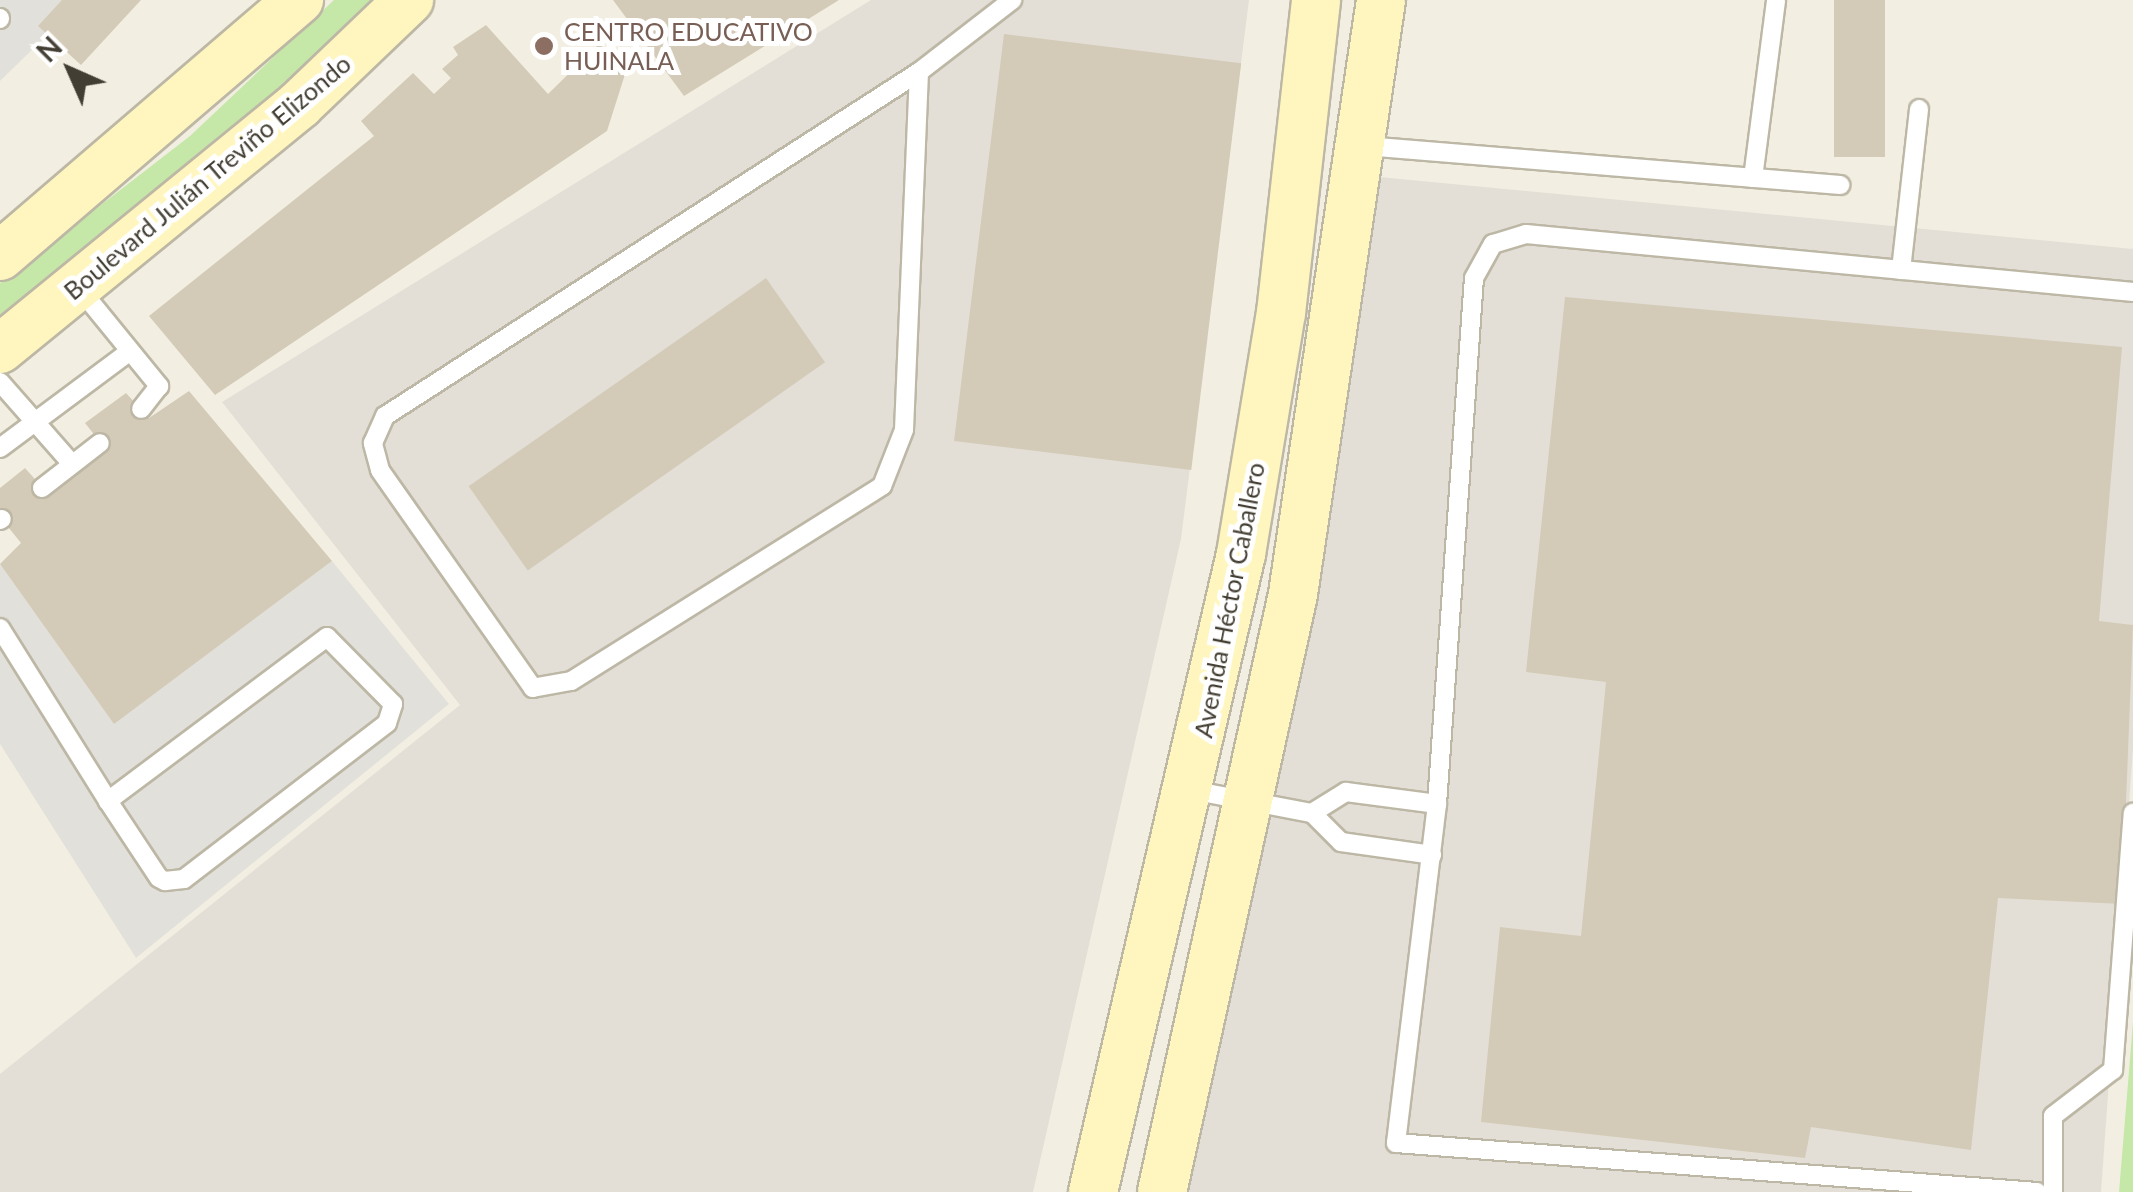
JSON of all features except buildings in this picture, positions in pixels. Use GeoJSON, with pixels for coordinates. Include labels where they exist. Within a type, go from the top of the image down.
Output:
{"type":"FeatureCollection","features":[{"type":"Feature","properties":{"kind":"main road"},"geometry":{"type":"LineString","coordinates":[[0,256],[299,0]]}},
{"type":"Feature","properties":{"kind":"main road","name":"Boulevard Julián Treviño Elizondo"},"geometry":{"type":"LineString","coordinates":[[0,349],[300,104],[409,0]]}},
{"type":"Feature","properties":{"kind":"main road","name":"Avenida Héctor Caballero"},"geometry":{"type":"LineString","coordinates":[[1093,1192],[1191,790],[1281,313],[1316,0]]}},
{"type":"Feature","properties":{"kind":"main road"},"geometry":{"type":"LineString","coordinates":[[1162,1192],[1254,804],[1365,146],[1381,0]]}},
{"type":"Feature","properties":{"kind":"lane"},"geometry":{"type":"LineString","coordinates":[[919,72],[904,430],[882,486],[571,681],[533,688],[380,470],[373,443],[385,416],[919,72],[1012,0]]}},
{"type":"Feature","properties":{"kind":"lane"},"geometry":{"type":"LineString","coordinates":[[1753,178],[1776,0]]}},
{"type":"Feature","properties":{"kind":"lane"},"geometry":{"type":"LineString","coordinates":[[1902,270],[1919,109]]}},
{"type":"Feature","properties":{"kind":"lane"},"geometry":{"type":"LineString","coordinates":[[1365,146],[1840,184]]}},
{"type":"Feature","properties":{"kind":"lane"},"geometry":{"type":"LineString","coordinates":[[2038,1192],[1396,1143],[1437,804],[1474,278],[1493,244],[1538,234],[2133,292]]}},
{"type":"Feature","properties":{"kind":"lane"},"geometry":{"type":"LineString","coordinates":[[78,287],[160,390],[141,410]]}},
{"type":"Feature","properties":{"kind":"lane"},"geometry":{"type":"LineString","coordinates":[[0,448],[130,350]]}},
{"type":"Feature","properties":{"kind":"lane"},"geometry":{"type":"LineString","coordinates":[[0,382],[72,464]]}},
{"type":"Feature","properties":{"kind":"lane"},"geometry":{"type":"LineString","coordinates":[[42,488],[100,443]]}},
{"type":"Feature","properties":{"kind":"lane"},"geometry":{"type":"LineString","coordinates":[[0,628],[108,800],[159,878],[184,879],[387,723],[393,704],[327,637],[108,800]]}},
{"type":"Feature","properties":{"kind":"lane"},"geometry":{"type":"LineString","coordinates":[[1191,790],[1312,814],[1340,842],[1432,854]]}},
{"type":"Feature","properties":{"kind":"lane"},"geometry":{"type":"LineString","coordinates":[[1312,814],[1346,792],[1437,804]]}},
{"type":"Feature","properties":{"kind":"lane"},"geometry":{"type":"LineString","coordinates":[[2052,1192],[2053,1116],[2113,1070],[2133,813]]}},
{"type":"Feature","properties":{"kind":"shaded area"},"geometry":{"type":"Polygon","coordinates":[[[0,0],[64,0],[74,9],[0,81],[0,0]]]}},
{"type":"Feature","properties":{"kind":"shaded area"},"geometry":{"type":"Polygon","coordinates":[[[871,0],[1249,0],[1181,539],[1033,1192],[0,1192],[0,1074],[460,705],[222,402],[871,0]]]}},
{"type":"Feature","properties":{"kind":"shaded area"},"geometry":{"type":"Polygon","coordinates":[[[1369,176],[2133,249],[2133,749],[2101,1192],[1169,1192],[1369,176]]]}},
{"type":"Feature","properties":{"kind":"shaded area"},"geometry":{"type":"Polygon","coordinates":[[[332,561],[449,704],[136,958],[0,744],[0,564],[114,723],[332,561]]]}},
{"type":"Feature","properties":{"kind":"green space"},"geometry":{"type":"Polygon","coordinates":[[[334,0],[389,0],[0,321],[0,283],[190,136],[334,0]]]}},
{"type":"Feature","properties":{"kind":"green space"},"geometry":{"type":"Polygon","coordinates":[[[2133,1022],[2133,1192],[2119,1192],[2133,1022]]]}},
{"type":"Feature","properties":{"kind":"place","name":"CENTRO EDUCATIVO HUINALA"},"geometry":{"type":"Point","coordinates":[544,46]}}]}
